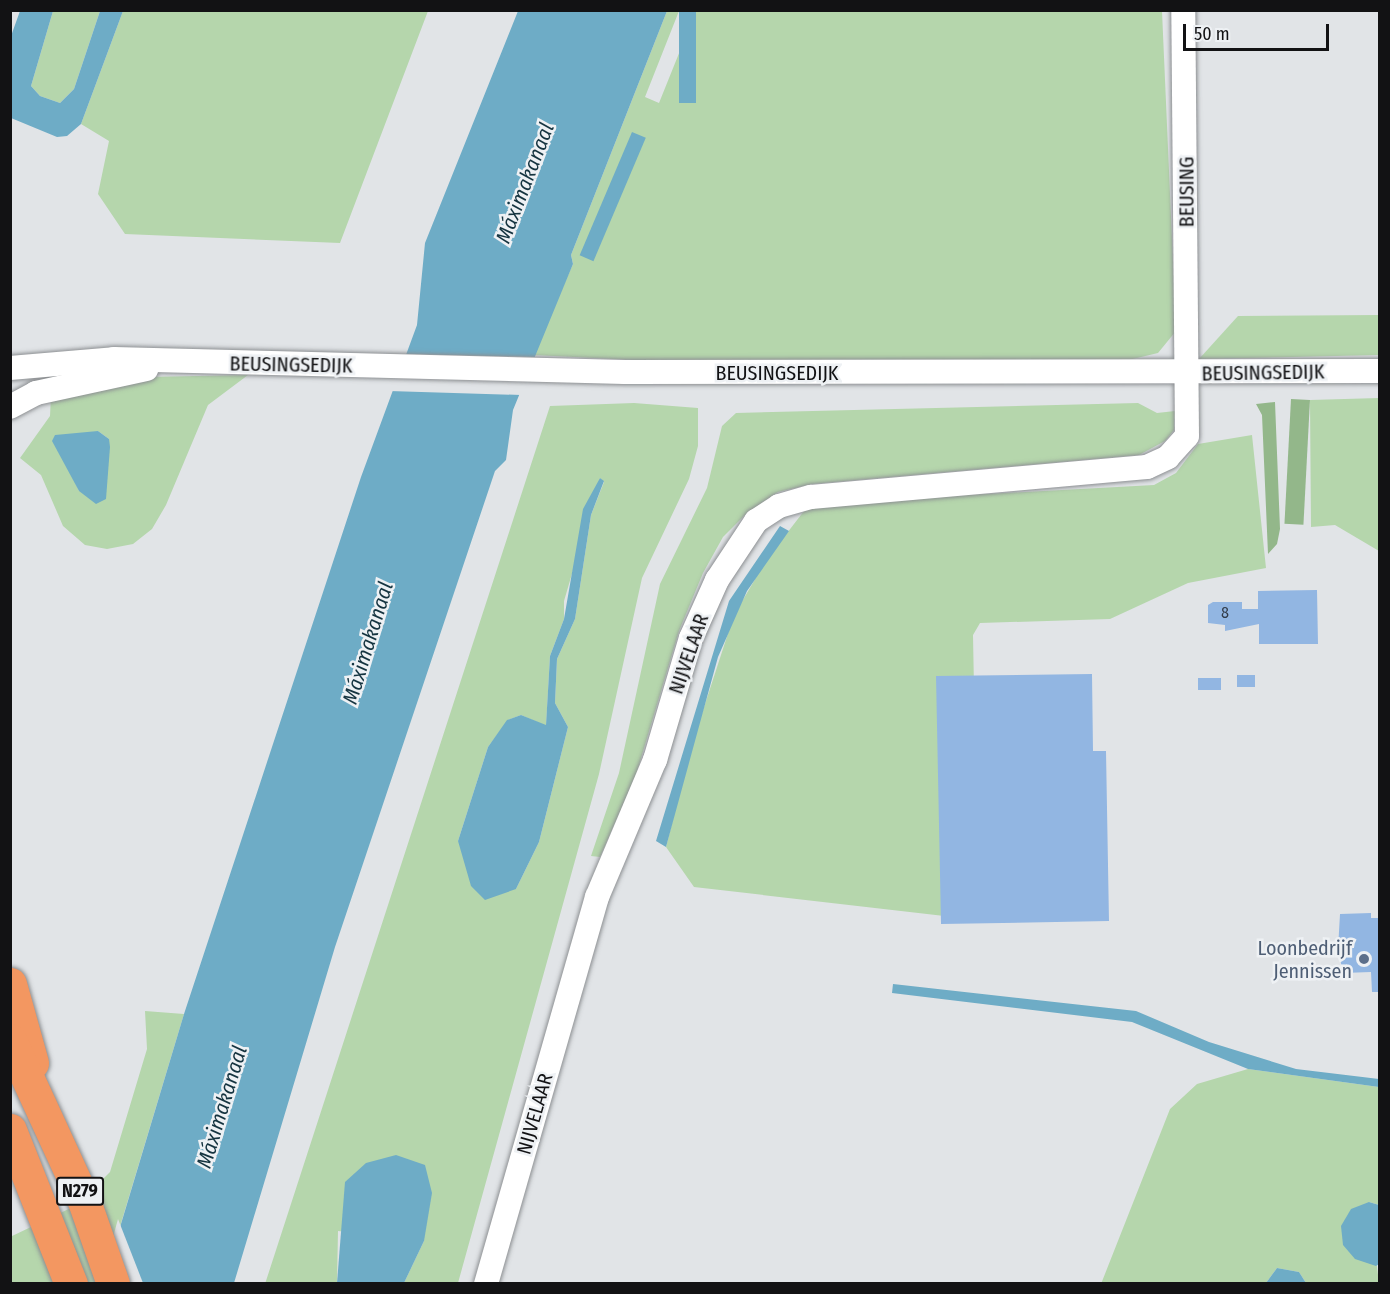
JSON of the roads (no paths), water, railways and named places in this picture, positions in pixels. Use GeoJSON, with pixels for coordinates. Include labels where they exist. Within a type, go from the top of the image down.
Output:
{"type":"FeatureCollection","features":[{"type":"Feature","properties":{"kind":"highway","name":"N279"},"geometry":{"type":"LineString","coordinates":[[10,984],[40,1100]]}},
{"type":"Feature","properties":{"kind":"highway","name":"N279"},"geometry":{"type":"LineString","coordinates":[[10,1040],[40,1100],[84,1201],[113,1284]]}},
{"type":"Feature","properties":{"kind":"highway","name":"N279"},"geometry":{"type":"LineString","coordinates":[[10,1130],[71,1284]]}},
{"type":"Feature","properties":{"kind":"street","name":"BEUSING"},"geometry":{"type":"LineString","coordinates":[[1183,10],[1187,374]]}},
{"type":"Feature","properties":{"kind":"street","name":"BEUSINGSEDIJK"},"geometry":{"type":"LineString","coordinates":[[10,368],[114,359],[175,363],[625,372],[1187,374],[1380,371]]}},
{"type":"Feature","properties":{"kind":"street","name":"BEUSINGSEDIJK"},"geometry":{"type":"LineString","coordinates":[[10,407],[36,393],[175,363]]}},
{"type":"Feature","properties":{"kind":"street","name":"NIJVELAAR"},"geometry":{"type":"LineString","coordinates":[[486,1284],[597,897],[655,760],[691,638],[717,580],[749,530],[779,506],[811,497],[1147,467],[1168,457],[1187,435],[1187,374]]}},
{"type":"Feature","properties":{"kind":"water"},"geometry":{"type":"Polygon","coordinates":[[[20,11],[53,11],[31,86],[40,96],[60,103],[74,89],[100,11],[123,11],[81,124],[67,136],[57,137],[11,118],[11,36],[20,11]]]}},
{"type":"Feature","properties":{"kind":"water","name":"Máximakanaal"},"geometry":{"type":"Polygon","coordinates":[[[518,11],[667,11],[571,255],[573,264],[513,410],[506,460],[495,471],[335,947],[234,1283],[103,1284],[184,1014],[361,477],[417,325],[425,243],[518,11]]]}},
{"type":"Feature","properties":{"kind":"water"},"geometry":{"type":"Polygon","coordinates":[[[679,11],[696,11],[696,103],[679,103],[679,11]]]}},
{"type":"Feature","properties":{"kind":"water"},"geometry":{"type":"Polygon","coordinates":[[[632,132],[646,138],[593,261],[580,255],[632,132]]]}},
{"type":"Feature","properties":{"kind":"water"},"geometry":{"type":"Polygon","coordinates":[[[98,431],[109,439],[110,447],[106,499],[96,504],[79,491],[52,441],[55,435],[98,431]]]}},
{"type":"Feature","properties":{"kind":"water"},"geometry":{"type":"Polygon","coordinates":[[[600,478],[604,481],[591,515],[575,619],[557,659],[555,703],[568,727],[539,842],[516,889],[485,900],[471,886],[458,841],[488,747],[507,720],[521,715],[546,725],[550,656],[564,619],[583,509],[600,478]]]}},
{"type":"Feature","properties":{"kind":"water"},"geometry":{"type":"Polygon","coordinates":[[[780,526],[789,531],[747,591],[718,657],[666,847],[656,841],[729,601],[780,526]]]}},
{"type":"Feature","properties":{"kind":"water"},"geometry":{"type":"Polygon","coordinates":[[[893,984],[1136,1011],[1209,1042],[1296,1069],[1379,1079],[1379,1087],[1248,1069],[1132,1022],[892,993],[893,984]]]}},
{"type":"Feature","properties":{"kind":"water"},"geometry":{"type":"Polygon","coordinates":[[[396,1155],[425,1165],[432,1193],[424,1241],[404,1283],[337,1283],[345,1182],[366,1163],[396,1155]]]}},
{"type":"Feature","properties":{"kind":"water"},"geometry":{"type":"Polygon","coordinates":[[[1369,1202],[1379,1205],[1379,1264],[1376,1266],[1355,1259],[1343,1245],[1341,1226],[1351,1209],[1369,1202]]]}},
{"type":"Feature","properties":{"kind":"water"},"geometry":{"type":"Polygon","coordinates":[[[1277,1268],[1299,1272],[1306,1283],[1266,1283],[1277,1268]]]}},
{"type":"Feature","properties":{"kind":"place","name":"Loonbedrijf Jennissen"},"geometry":{"type":"Point","coordinates":[1364,959]}}]}
